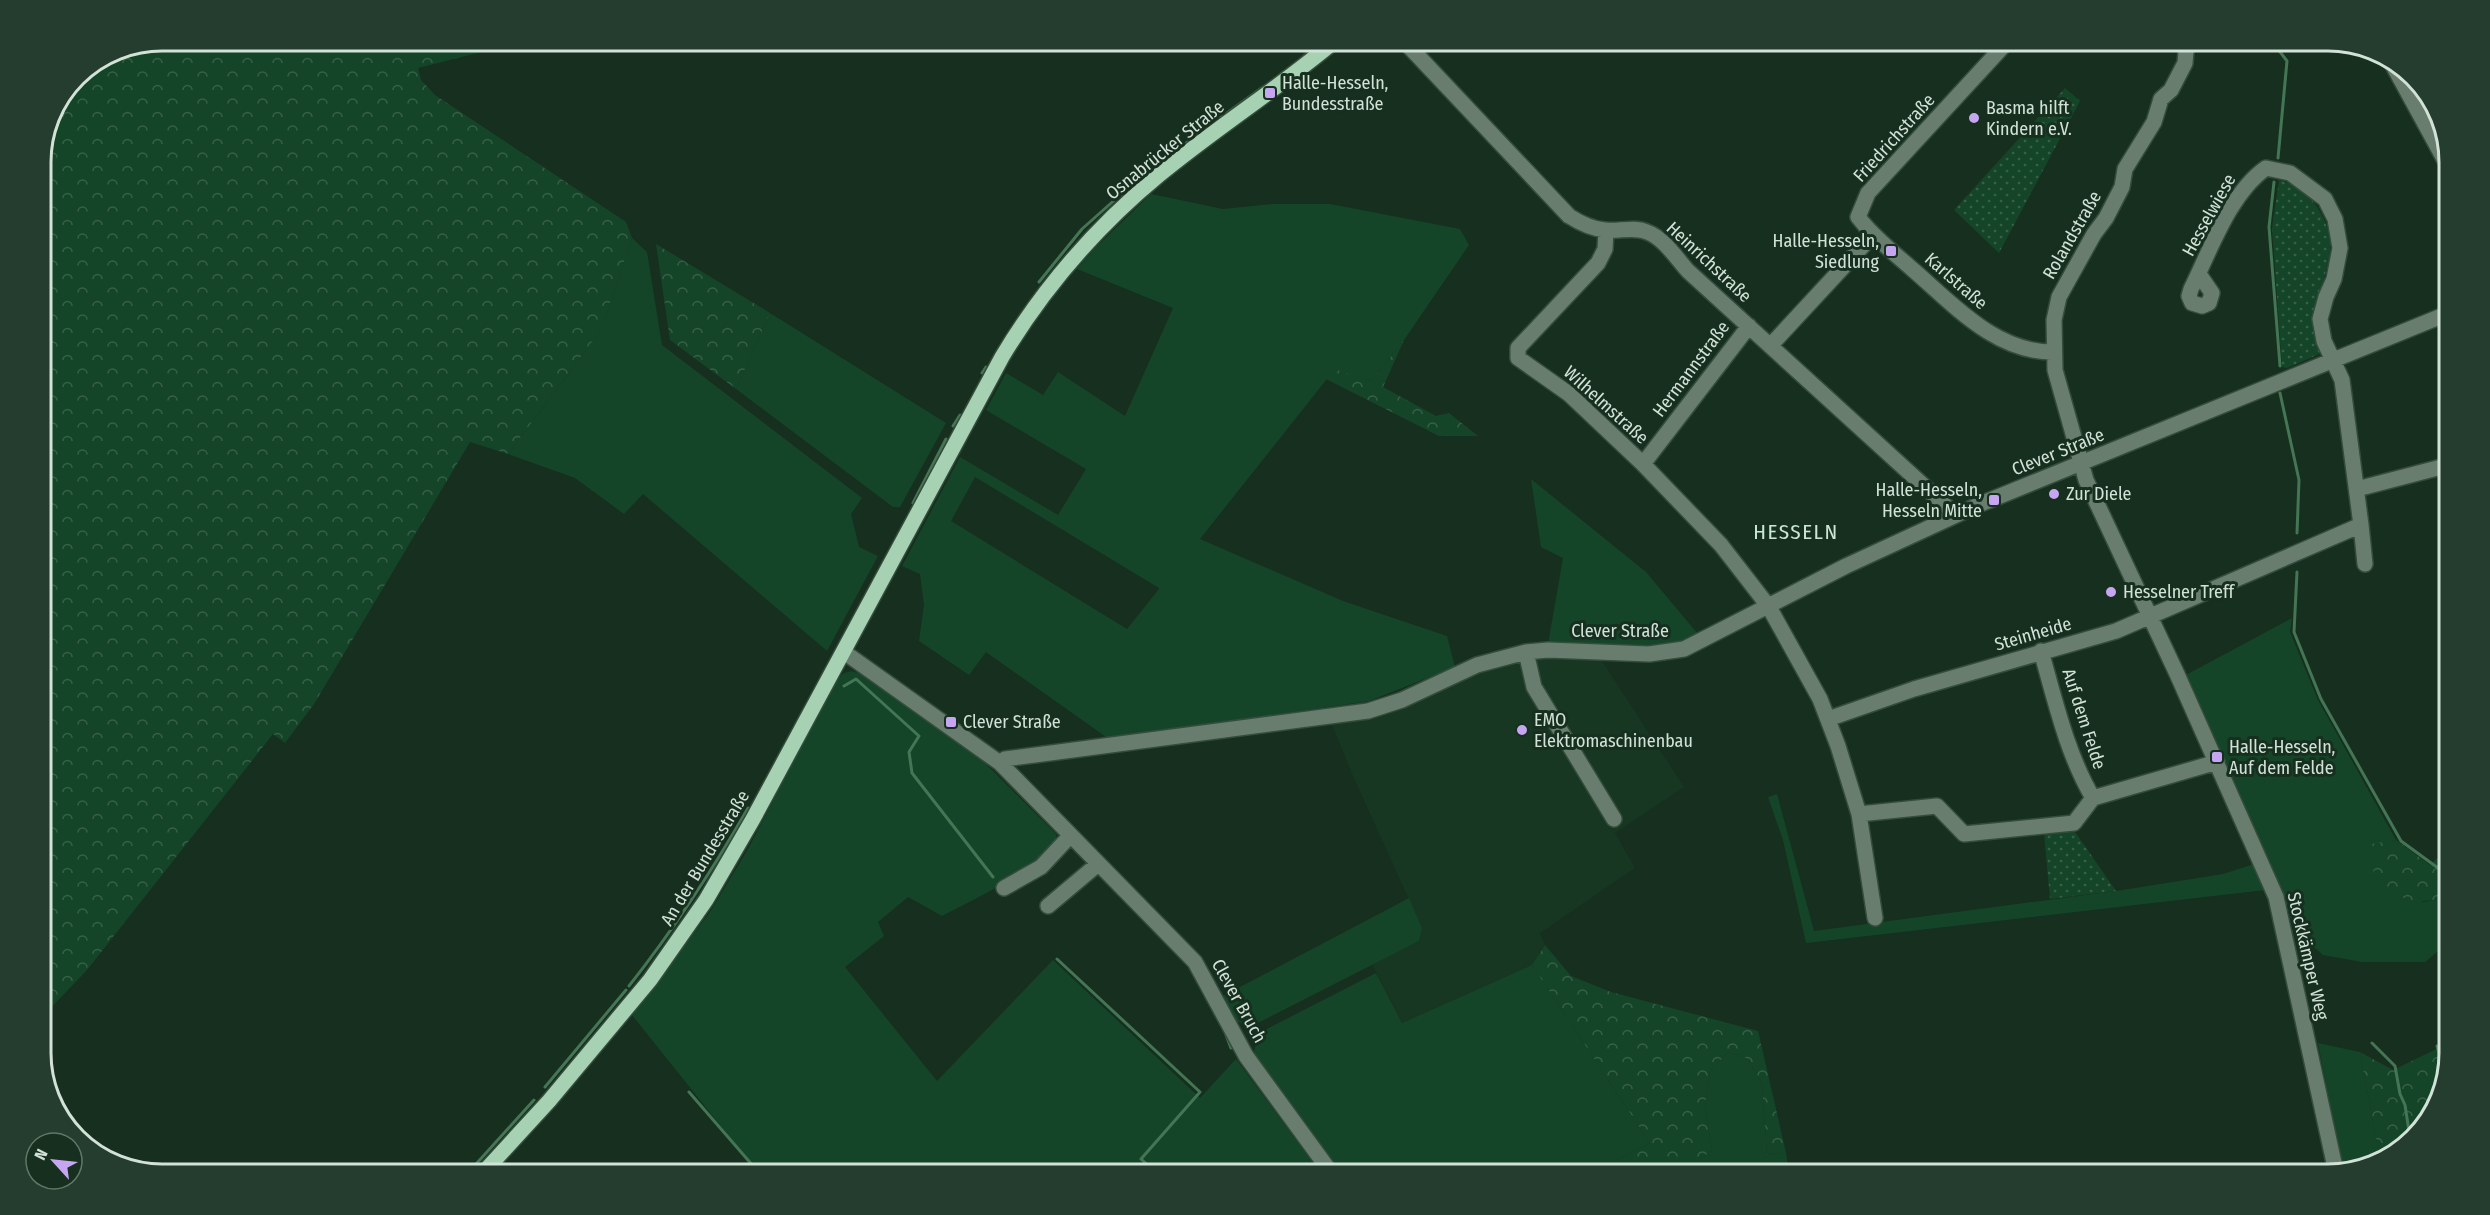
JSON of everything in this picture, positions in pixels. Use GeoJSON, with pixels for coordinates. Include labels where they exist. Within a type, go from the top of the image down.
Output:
{"type":"FeatureCollection","features":[{"type":"Feature","properties":{"kind":"main road","name":"Osnabrücker Straße"},"geometry":{"type":"LineString","coordinates":[[910,527],[1008,346],[1040,297],[1081,249],[1160,174],[1273,91],[1322,51]]}},
{"type":"Feature","properties":{"kind":"main road","name":"An der Bundesstraße"},"geometry":{"type":"LineString","coordinates":[[491,1164],[549,1101],[680,940],[729,862],[910,527]]}},
{"type":"Feature","properties":{"kind":"street","name":"Heinrichstraße"},"geometry":{"type":"LineString","coordinates":[[1413,51],[1569,216],[1586,226],[1606,231],[1647,231],[1947,507],[1953,516]]}},
{"type":"Feature","properties":{"kind":"street","name":"Friedrichstraße"},"geometry":{"type":"LineString","coordinates":[[1872,236],[1858,217],[1868,193],[1999,51]]}},
{"type":"Feature","properties":{"kind":"street","name":"Rolandstraße"},"geometry":{"type":"LineString","coordinates":[[2082,464],[2055,370],[2056,328],[2054,320],[2059,297],[2122,187],[2125,169],[2154,122],[2161,99],[2171,90],[2185,63],[2186,51]]}},
{"type":"Feature","properties":{"kind":"street"},"geometry":{"type":"LineString","coordinates":[[2400,78],[2438,148]]}},
{"type":"Feature","properties":{"kind":"street","name":"Hesselwiese"},"geometry":{"type":"LineString","coordinates":[[2199,274],[2233,206],[2252,178],[2266,168],[2288,172],[2325,199],[2335,219],[2340,248],[2334,279],[2320,319],[2324,341],[2335,360]]}},
{"type":"Feature","properties":{"kind":"street","name":"Wilhelmstraße"},"geometry":{"type":"LineString","coordinates":[[1606,231],[1605,249],[1598,263],[1518,348],[1518,358],[1569,394],[1643,464],[1721,545],[1769,607]]}},
{"type":"Feature","properties":{"kind":"street"},"geometry":{"type":"LineString","coordinates":[[1770,345],[1872,236]]}},
{"type":"Feature","properties":{"kind":"street","name":"Karlstraße"},"geometry":{"type":"LineString","coordinates":[[1872,236],[1961,314],[1983,329],[2038,352],[2054,352]]}},
{"type":"Feature","properties":{"kind":"street","name":"Clever Straße"},"geometry":{"type":"LineString","coordinates":[[999,763],[1005,759],[1368,711],[1394,703],[1477,665],[1526,652],[1548,650],[1649,654],[1677,650],[1703,640],[1846,566],[1953,516],[2439,317]]}},
{"type":"Feature","properties":{"kind":"street","name":"Hermannstraße"},"geometry":{"type":"LineString","coordinates":[[1643,464],[1749,326]]}},
{"type":"Feature","properties":{"kind":"street"},"geometry":{"type":"LineString","coordinates":[[2335,360],[2342,380],[2365,564]]}},
{"type":"Feature","properties":{"kind":"street","name":"Stockkämper Weg"},"geometry":{"type":"LineString","coordinates":[[2082,464],[2086,480],[2151,617],[2276,897],[2334,1164]]}},
{"type":"Feature","properties":{"kind":"street"},"geometry":{"type":"LineString","coordinates":[[2357,489],[2439,468]]}},
{"type":"Feature","properties":{"kind":"street","name":"Steinheide"},"geometry":{"type":"LineString","coordinates":[[1828,719],[1914,689],[2116,631],[2361,525]]}},
{"type":"Feature","properties":{"kind":"street"},"geometry":{"type":"LineString","coordinates":[[1769,607],[1820,699],[1828,719],[1859,814],[1875,918]]}},
{"type":"Feature","properties":{"kind":"street","name":"Auf dem Felde"},"geometry":{"type":"LineString","coordinates":[[2042,651],[2058,711],[2084,783],[2093,798]]}},
{"type":"Feature","properties":{"kind":"street"},"geometry":{"type":"LineString","coordinates":[[844,652],[999,763]]}},
{"type":"Feature","properties":{"kind":"street"},"geometry":{"type":"LineString","coordinates":[[1526,652],[1534,687],[1614,819]]}},
{"type":"Feature","properties":{"kind":"street","name":"Auf dem Felde"},"geometry":{"type":"LineString","coordinates":[[1859,814],[1937,806],[1964,834],[2074,823],[2093,798],[2217,762]]}},
{"type":"Feature","properties":{"kind":"street","name":"Clever Bruch"},"geometry":{"type":"LineString","coordinates":[[999,763],[1196,962],[1246,1056],[1325,1164]]}},
{"type":"Feature","properties":{"kind":"street"},"geometry":{"type":"LineString","coordinates":[[1004,888],[1041,867],[1070,836]]}},
{"type":"Feature","properties":{"kind":"street"},"geometry":{"type":"LineString","coordinates":[[1048,906],[1098,864]]}},
{"type":"Feature","properties":{"kind":"shaded area"},"geometry":{"type":"Polygon","coordinates":[[[1524,657],[1600,658],[1684,787],[1615,833],[1635,868],[1540,933],[1545,945],[1532,965],[1402,1023],[1372,964],[1419,941],[1422,928],[1332,725],[1378,716],[1407,707],[1451,685],[1524,657]]]}},
{"type":"Feature","properties":{"kind":"green space"},"geometry":{"type":"Polygon","coordinates":[[[155,51],[485,51],[418,68],[421,80],[435,95],[626,222],[632,238],[601,330],[508,454],[470,442],[314,704],[285,743],[273,734],[87,970],[51,1008],[51,155],[59,120],[70,100],[95,74],[113,62],[141,53],[155,51]]]}},
{"type":"Feature","properties":{"kind":"green space"},"geometry":{"type":"Polygon","coordinates":[[[2065,88],[2080,101],[1999,253],[1954,210],[2065,88]]]}},
{"type":"Feature","properties":{"kind":"green space"},"geometry":{"type":"Polygon","coordinates":[[[2279,180],[2299,189],[2316,206],[2330,238],[2330,250],[2321,296],[2324,352],[2287,368],[2282,367],[2272,228],[2279,180]]]}},
{"type":"Feature","properties":{"kind":"green space"},"geometry":{"type":"Polygon","coordinates":[[[1151,194],[1223,209],[1273,204],[1330,204],[1460,229],[1469,245],[1404,340],[1371,381],[1334,370],[1200,539],[1343,601],[1447,636],[1455,667],[1369,701],[1109,739],[986,652],[969,675],[919,641],[924,605],[920,574],[902,566],[960,457],[1058,515],[1086,469],[986,410],[1006,373],[1043,395],[1058,372],[1125,416],[1173,308],[1077,269],[1094,249],[1151,194]],[[975,477],[951,521],[1127,629],[1159,588],[975,477]]]}},
{"type":"Feature","properties":{"kind":"green space"},"geometry":{"type":"Polygon","coordinates":[[[632,238],[647,252],[662,345],[862,498],[851,514],[859,547],[878,556],[827,651],[643,494],[624,514],[575,478],[508,454],[601,330],[632,238]]]}},
{"type":"Feature","properties":{"kind":"green space"},"geometry":{"type":"Polygon","coordinates":[[[656,244],[770,313],[736,389],[670,340],[656,244]]]}},
{"type":"Feature","properties":{"kind":"green space"},"geometry":{"type":"Polygon","coordinates":[[[770,313],[946,423],[900,507],[893,507],[736,389],[770,313]]]}},
{"type":"Feature","properties":{"kind":"green space"},"geometry":{"type":"Polygon","coordinates":[[[1404,340],[1383,387],[1436,416],[1449,413],[1478,436],[1439,436],[1326,379],[1334,369],[1371,381],[1404,340]]]}},
{"type":"Feature","properties":{"kind":"green space"},"geometry":{"type":"Polygon","coordinates":[[[1531,479],[1646,572],[1698,634],[1680,643],[1548,644],[1563,558],[1541,547],[1531,479]]]}},
{"type":"Feature","properties":{"kind":"green space"},"geometry":{"type":"Polygon","coordinates":[[[2292,618],[2290,632],[2318,700],[2396,840],[2371,845],[2423,902],[2439,900],[2439,950],[2425,962],[2362,962],[2323,955],[2295,931],[2283,895],[2184,676],[2292,618]]]}},
{"type":"Feature","properties":{"kind":"green space"},"geometry":{"type":"Polygon","coordinates":[[[852,671],[866,676],[978,756],[1056,834],[1057,843],[1031,865],[1002,884],[942,916],[908,897],[878,922],[884,936],[845,967],[937,1081],[1053,960],[1200,1098],[1236,1059],[1313,1163],[751,1164],[632,1015],[710,912],[748,849],[835,682],[844,673],[852,671]]]}},
{"type":"Feature","properties":{"kind":"green space"},"geometry":{"type":"Polygon","coordinates":[[[1777,794],[1814,931],[2116,891],[2223,874],[2254,864],[2265,890],[1806,943],[1783,840],[1768,797],[1777,794]]]}},
{"type":"Feature","properties":{"kind":"green space"},"geometry":{"type":"Polygon","coordinates":[[[2073,829],[2116,891],[2050,899],[2044,833],[2073,829]]]}},
{"type":"Feature","properties":{"kind":"green space"},"geometry":{"type":"Polygon","coordinates":[[[2396,840],[2430,865],[2439,856],[2439,899],[2408,900],[2374,877],[2371,844],[2396,840]]]}},
{"type":"Feature","properties":{"kind":"green space"},"geometry":{"type":"Polygon","coordinates":[[[1409,898],[1422,928],[1419,941],[1252,1026],[1235,1021],[1221,997],[1409,898]]]}},
{"type":"Feature","properties":{"kind":"green space"},"geometry":{"type":"Polygon","coordinates":[[[1545,945],[1571,976],[1611,992],[1758,1031],[1786,1153],[1767,1155],[1762,1084],[1748,1059],[1729,1052],[1710,1070],[1705,1106],[1712,1150],[1695,1164],[1609,1164],[1650,1143],[1532,965],[1545,945]]]}},
{"type":"Feature","properties":{"kind":"green space"},"geometry":{"type":"Polygon","coordinates":[[[1532,965],[1650,1143],[1609,1164],[1334,1164],[1254,1054],[1257,1034],[1376,973],[1402,1023],[1532,965]]]}},
{"type":"Feature","properties":{"kind":"green space"},"geometry":{"type":"Polygon","coordinates":[[[2318,1043],[2360,1052],[2379,1152],[2342,1163],[2318,1043]]]}},
{"type":"Feature","properties":{"kind":"green space"},"geometry":{"type":"Polygon","coordinates":[[[2439,1048],[2435,1082],[2428,1102],[2411,1126],[2379,1152],[2360,1052],[2393,1070],[2439,1048]]]}},
{"type":"Feature","properties":{"kind":"green space"},"geometry":{"type":"Polygon","coordinates":[[[1729,1052],[1748,1059],[1762,1084],[1767,1155],[1786,1153],[1788,1164],[1695,1164],[1712,1150],[1705,1106],[1710,1070],[1729,1052]]]}},
{"type":"Feature","properties":{"kind":"waterway"},"geometry":{"type":"LineString","coordinates":[[1302,58],[1310,51]]}},
{"type":"Feature","properties":{"kind":"waterway"},"geometry":{"type":"LineString","coordinates":[[2278,158],[2287,61],[2279,51]]}},
{"type":"Feature","properties":{"kind":"waterway"},"geometry":{"type":"LineString","coordinates":[[1209,126],[1263,87]]}},
{"type":"Feature","properties":{"kind":"waterway"},"geometry":{"type":"LineString","coordinates":[[1162,160],[1202,132]]}},
{"type":"Feature","properties":{"kind":"waterway"},"geometry":{"type":"LineString","coordinates":[[1039,282],[1082,229],[1146,172]]}},
{"type":"Feature","properties":{"kind":"waterway"},"geometry":{"type":"LineString","coordinates":[[2274,182],[2269,227],[2280,366]]}},
{"type":"Feature","properties":{"kind":"waterway"},"geometry":{"type":"LineString","coordinates":[[982,373],[986,367]]}},
{"type":"Feature","properties":{"kind":"waterway"},"geometry":{"type":"LineString","coordinates":[[2280,393],[2299,480],[2297,533]]}},
{"type":"Feature","properties":{"kind":"waterway"},"geometry":{"type":"LineString","coordinates":[[953,426],[960,415]]}},
{"type":"Feature","properties":{"kind":"waterway"},"geometry":{"type":"LineString","coordinates":[[913,503],[946,439]]}},
{"type":"Feature","properties":{"kind":"waterway"},"geometry":{"type":"LineString","coordinates":[[2297,572],[2294,632],[2321,699],[2401,841],[2439,869]]}},
{"type":"Feature","properties":{"kind":"waterway"},"geometry":{"type":"LineString","coordinates":[[844,686],[856,679],[919,736],[909,752],[912,773],[993,877]]}},
{"type":"Feature","properties":{"kind":"waterway"},"geometry":{"type":"LineString","coordinates":[[629,986],[692,899],[748,808]]}},
{"type":"Feature","properties":{"kind":"waterway"},"geometry":{"type":"LineString","coordinates":[[1057,959],[1200,1092],[1141,1159],[1147,1164]]}},
{"type":"Feature","properties":{"kind":"waterway"},"geometry":{"type":"LineString","coordinates":[[545,1087],[626,990]]}},
{"type":"Feature","properties":{"kind":"waterway"},"geometry":{"type":"LineString","coordinates":[[1226,1035],[1231,1048]]}},
{"type":"Feature","properties":{"kind":"waterway"},"geometry":{"type":"LineString","coordinates":[[2372,1043],[2395,1066],[2409,1128]]}},
{"type":"Feature","properties":{"kind":"waterway"},"geometry":{"type":"LineString","coordinates":[[2437,1046],[2439,1053]]}},
{"type":"Feature","properties":{"kind":"waterway"},"geometry":{"type":"LineString","coordinates":[[689,1092],[751,1164]]}},
{"type":"Feature","properties":{"kind":"waterway"},"geometry":{"type":"LineString","coordinates":[[476,1164],[534,1100]]}},
{"type":"Feature","properties":{"kind":"place","name":"Halle-Hesseln, Bundesstraße"},"geometry":{"type":"Point","coordinates":[1270,93]}},
{"type":"Feature","properties":{"kind":"place","name":"Basma hilft Kindern e.V."},"geometry":{"type":"Point","coordinates":[1974,118]}},
{"type":"Feature","properties":{"kind":"place","name":"Halle-Hesseln, Siedlung"},"geometry":{"type":"Point","coordinates":[1891,251]}},
{"type":"Feature","properties":{"kind":"place","name":"Zur Diele"},"geometry":{"type":"Point","coordinates":[2054,494]}},
{"type":"Feature","properties":{"kind":"place","name":"Halle-Hesseln, Hesseln Mitte"},"geometry":{"type":"Point","coordinates":[1994,500]}},
{"type":"Feature","properties":{"kind":"place","name":"Hesselner Treff"},"geometry":{"type":"Point","coordinates":[2111,592]}},
{"type":"Feature","properties":{"kind":"place","name":"Clever Straße"},"geometry":{"type":"Point","coordinates":[951,722]}},
{"type":"Feature","properties":{"kind":"place","name":"EMO Elektromaschinenbau"},"geometry":{"type":"Point","coordinates":[1522,730]}},
{"type":"Feature","properties":{"kind":"place","name":"Halle-Hesseln, Auf dem Felde"},"geometry":{"type":"Point","coordinates":[2217,757]}},
{"type":"Feature","properties":{"kind":"district","name":"HESSELN"},"geometry":{"type":"Point","coordinates":[1796,532]}}]}
